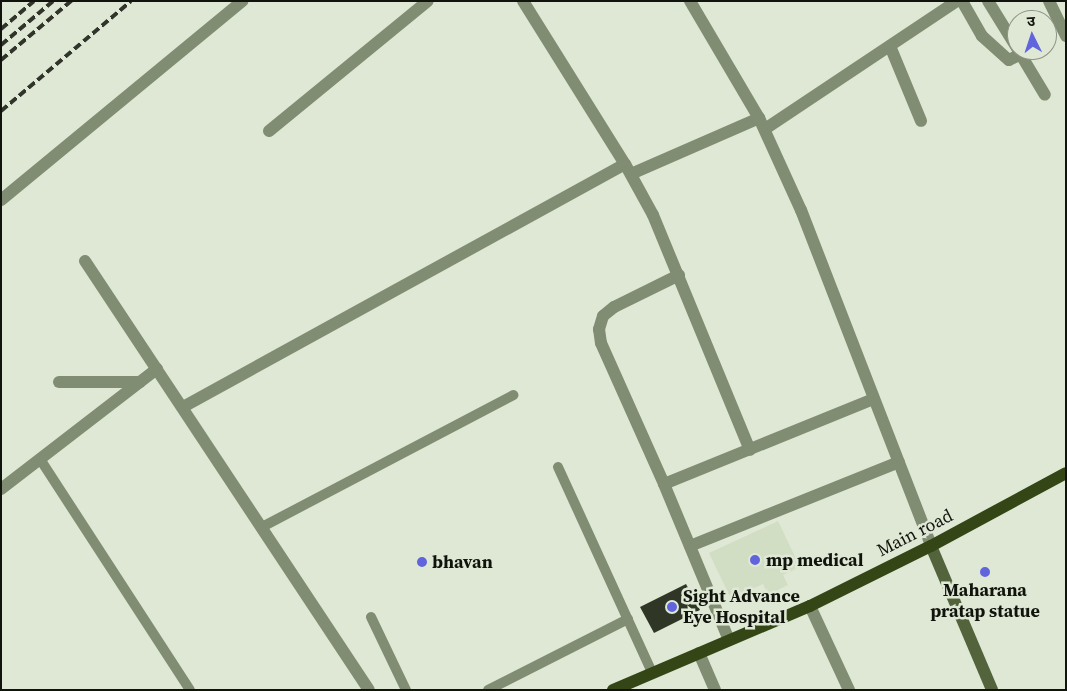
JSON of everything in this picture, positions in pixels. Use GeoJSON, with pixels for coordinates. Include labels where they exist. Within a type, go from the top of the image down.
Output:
{"type":"FeatureCollection","features":[{"type":"Feature","properties":{"kind":"main road","name":"Main road"},"geometry":{"type":"LineString","coordinates":[[613,690],[810,606],[931,546],[1066,473]]}},
{"type":"Feature","properties":{"kind":"main road"},"geometry":{"type":"LineString","coordinates":[[931,546],[992,690]]}},
{"type":"Feature","properties":{"kind":"street"},"geometry":{"type":"LineString","coordinates":[[1,200],[242,1]]}},
{"type":"Feature","properties":{"kind":"street"},"geometry":{"type":"LineString","coordinates":[[269,131],[428,1]]}},
{"type":"Feature","properties":{"kind":"street"},"geometry":{"type":"LineString","coordinates":[[523,1],[628,169],[653,215],[750,450]]}},
{"type":"Feature","properties":{"kind":"street"},"geometry":{"type":"LineString","coordinates":[[690,1],[762,124],[801,210],[931,546]]}},
{"type":"Feature","properties":{"kind":"street"},"geometry":{"type":"LineString","coordinates":[[183,407],[628,169],[762,124],[890,46],[957,1]]}},
{"type":"Feature","properties":{"kind":"street"},"geometry":{"type":"LineString","coordinates":[[962,1],[982,36],[1007,58]]}},
{"type":"Feature","properties":{"kind":"street"},"geometry":{"type":"LineString","coordinates":[[988,1],[1007,32]]}},
{"type":"Feature","properties":{"kind":"street"},"geometry":{"type":"LineString","coordinates":[[1049,1],[1066,36]]}},
{"type":"Feature","properties":{"kind":"street"},"geometry":{"type":"LineString","coordinates":[[890,46],[921,121]]}},
{"type":"Feature","properties":{"kind":"street"},"geometry":{"type":"LineString","coordinates":[[1024,60],[1045,95]]}},
{"type":"Feature","properties":{"kind":"street"},"geometry":{"type":"LineString","coordinates":[[85,261],[369,690]]}},
{"type":"Feature","properties":{"kind":"street"},"geometry":{"type":"LineString","coordinates":[[679,275],[614,307],[603,316],[599,329],[600,342],[664,484],[729,640]]}},
{"type":"Feature","properties":{"kind":"street"},"geometry":{"type":"LineString","coordinates":[[1,489],[157,369]]}},
{"type":"Feature","properties":{"kind":"street"},"geometry":{"type":"LineString","coordinates":[[59,382],[140,382]]}},
{"type":"Feature","properties":{"kind":"street"},"geometry":{"type":"LineString","coordinates":[[664,484],[873,399]]}},
{"type":"Feature","properties":{"kind":"street"},"geometry":{"type":"LineString","coordinates":[[690,546],[899,462]]}},
{"type":"Feature","properties":{"kind":"street"},"geometry":{"type":"LineString","coordinates":[[810,606],[849,690]]}},
{"type":"Feature","properties":{"kind":"street"},"geometry":{"type":"LineString","coordinates":[[699,653],[715,690]]}},
{"type":"Feature","properties":{"kind":"lane"},"geometry":{"type":"LineString","coordinates":[[262,527],[513,395]]}},
{"type":"Feature","properties":{"kind":"lane"},"geometry":{"type":"LineString","coordinates":[[40,459],[190,690]]}},
{"type":"Feature","properties":{"kind":"lane"},"geometry":{"type":"LineString","coordinates":[[558,467],[652,672]]}},
{"type":"Feature","properties":{"kind":"lane"},"geometry":{"type":"LineString","coordinates":[[372,617],[406,690]]}},
{"type":"Feature","properties":{"kind":"lane"},"geometry":{"type":"LineString","coordinates":[[488,690],[628,619]]}},
{"type":"Feature","properties":{"kind":"shaded area","name":"mp medical"},"geometry":{"type":"Polygon","coordinates":[[[778,521],[800,567],[783,575],[788,585],[768,595],[763,584],[731,599],[709,553],[778,521]]]}},
{"type":"Feature","properties":{"kind":"building"},"geometry":{"type":"Polygon","coordinates":[[[686,584],[700,610],[654,633],[640,607],[686,584]]]}},
{"type":"Feature","properties":{"kind":"railway"},"geometry":{"type":"LineString","coordinates":[[1,29],[34,1]]}},
{"type":"Feature","properties":{"kind":"railway"},"geometry":{"type":"LineString","coordinates":[[1,45],[53,1]]}},
{"type":"Feature","properties":{"kind":"railway"},"geometry":{"type":"LineString","coordinates":[[1,60],[71,1]]}},
{"type":"Feature","properties":{"kind":"railway"},"geometry":{"type":"LineString","coordinates":[[1,111],[131,1]]}},
{"type":"Feature","properties":{"kind":"place","name":"mp medical"},"geometry":{"type":"Point","coordinates":[755,560]}},
{"type":"Feature","properties":{"kind":"place","name":"bhavan"},"geometry":{"type":"Point","coordinates":[422,562]}},
{"type":"Feature","properties":{"kind":"place","name":"Maharana pratap statue"},"geometry":{"type":"Point","coordinates":[985,572]}},
{"type":"Feature","properties":{"kind":"place","name":"Sight Advance Eye Hospital"},"geometry":{"type":"Point","coordinates":[672,607]}}]}
